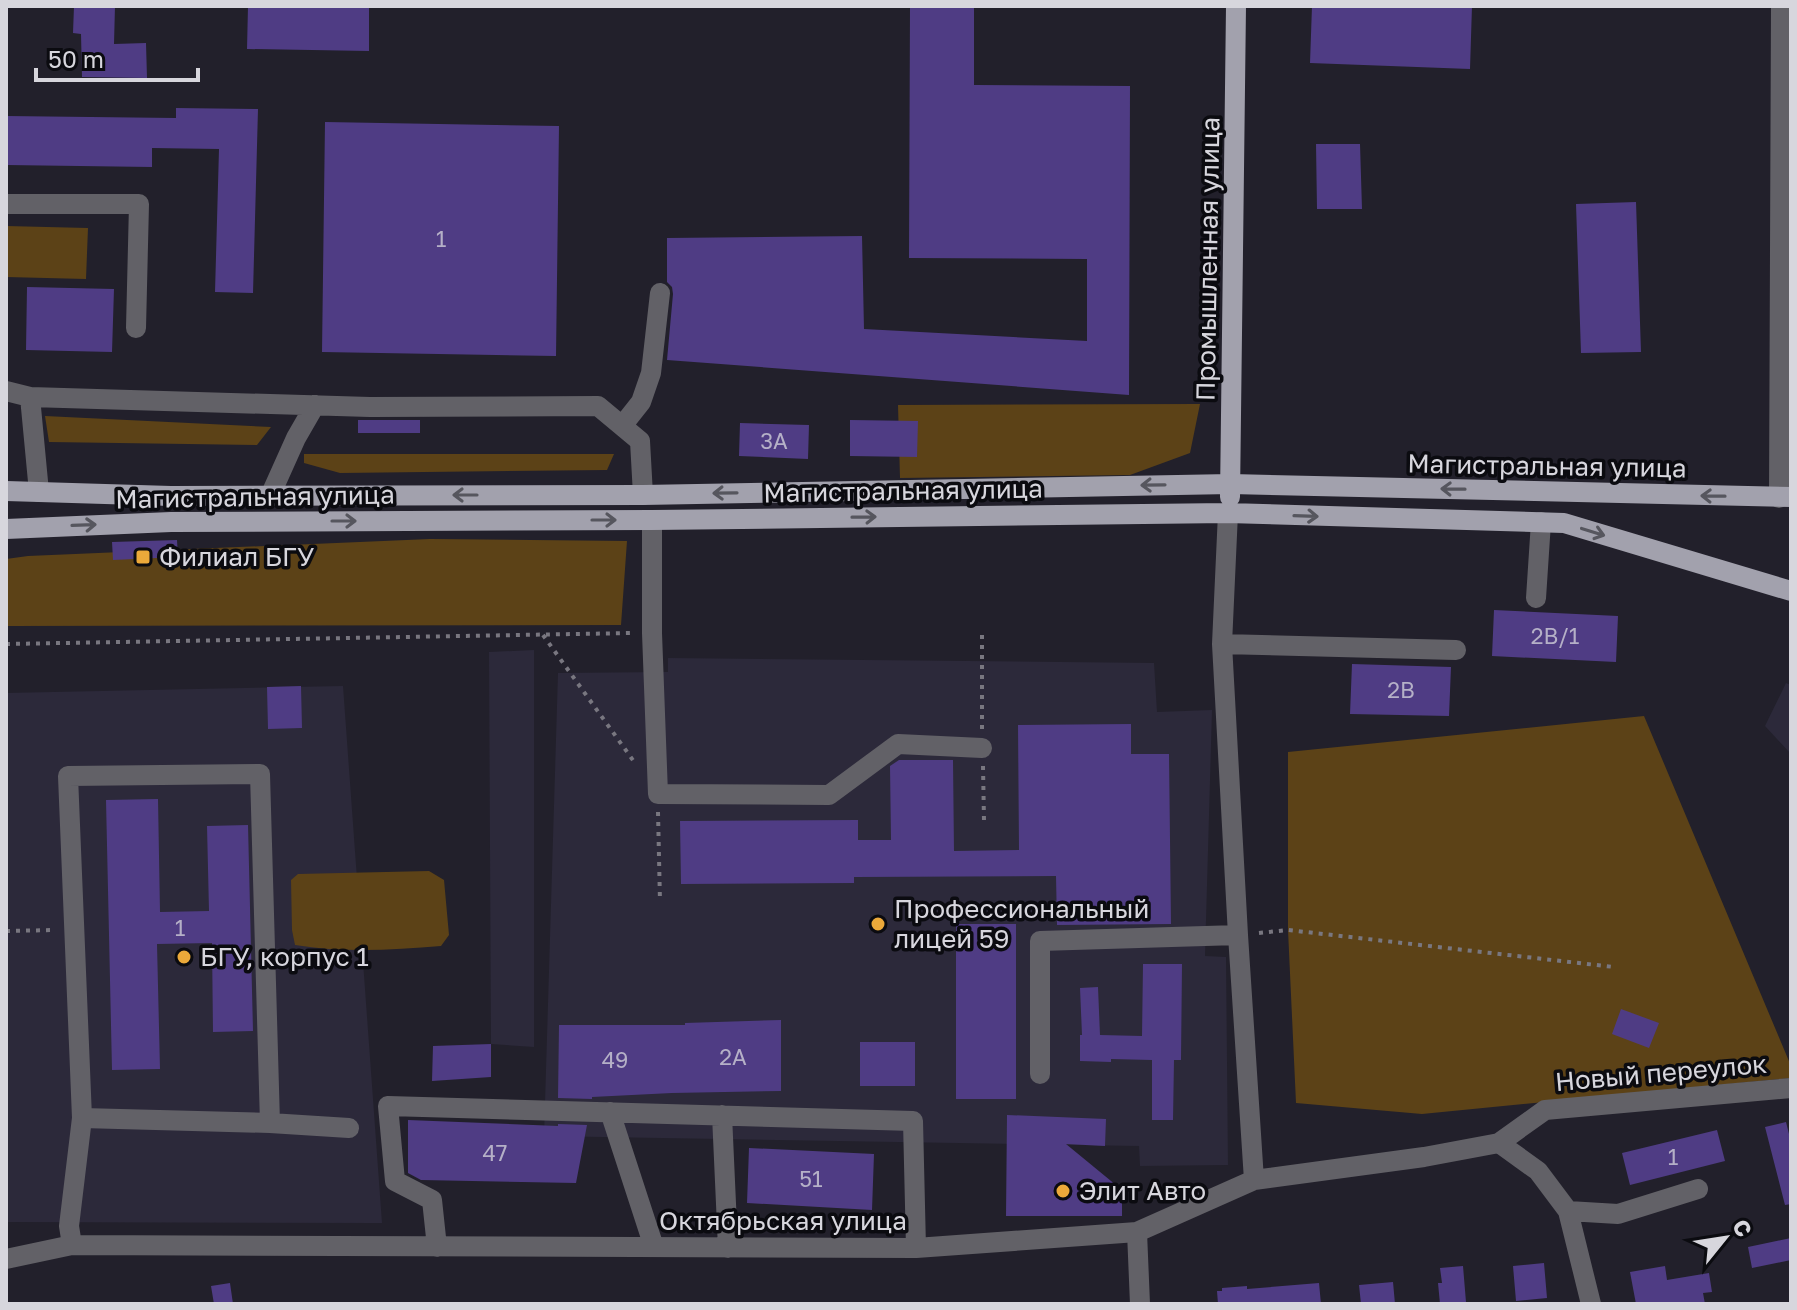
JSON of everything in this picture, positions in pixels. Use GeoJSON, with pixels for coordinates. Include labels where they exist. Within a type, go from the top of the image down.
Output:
{"type":"FeatureCollection","features":[{"type":"Feature","properties":{"kind":"main road","name":"Промышленная улица"},"geometry":{"type":"LineString","coordinates":[[1228,513],[1231,484],[1236,6]]}},
{"type":"Feature","properties":{"kind":"main road","name":"Магистральная улица"},"geometry":{"type":"LineString","coordinates":[[6,491],[171,496],[643,495],[1231,484],[1785,497]]}},
{"type":"Feature","properties":{"kind":"main road","name":"Магистральная улица"},"geometry":{"type":"LineString","coordinates":[[11,530],[171,522],[1228,513],[1541,522],[1564,523],[1791,591]]}},
{"type":"Feature","properties":{"kind":"street"},"geometry":{"type":"LineString","coordinates":[[1781,6],[1785,497]]}},
{"type":"Feature","properties":{"kind":"street"},"geometry":{"type":"LineString","coordinates":[[6,204],[139,204],[136,328]]}},
{"type":"Feature","properties":{"kind":"street"},"geometry":{"type":"LineString","coordinates":[[622,426],[641,402],[651,373],[660,293]]}},
{"type":"Feature","properties":{"kind":"street"},"geometry":{"type":"LineString","coordinates":[[6,391],[30,397],[370,407],[598,406],[640,441],[643,495]]}},
{"type":"Feature","properties":{"kind":"street"},"geometry":{"type":"LineString","coordinates":[[30,397],[39,492]]}},
{"type":"Feature","properties":{"kind":"street"},"geometry":{"type":"LineString","coordinates":[[270,496],[296,438],[315,405]]}},
{"type":"Feature","properties":{"kind":"street"},"geometry":{"type":"LineString","coordinates":[[1228,513],[1222,644],[1254,1180]]}},
{"type":"Feature","properties":{"kind":"street"},"geometry":{"type":"LineString","coordinates":[[652,520],[652,633],[658,794],[829,795],[898,744],[982,748]]}},
{"type":"Feature","properties":{"kind":"street"},"geometry":{"type":"LineString","coordinates":[[1536,598],[1541,522]]}},
{"type":"Feature","properties":{"kind":"street"},"geometry":{"type":"LineString","coordinates":[[1222,644],[1456,650]]}},
{"type":"Feature","properties":{"kind":"street"},"geometry":{"type":"LineString","coordinates":[[72,1245],[69,1226],[82,1118],[68,776],[260,774],[270,1123]]}},
{"type":"Feature","properties":{"kind":"street"},"geometry":{"type":"LineString","coordinates":[[1040,1074],[1040,941],[1238,935]]}},
{"type":"Feature","properties":{"kind":"street","name":"Новый переулок"},"geometry":{"type":"LineString","coordinates":[[1499,1143],[1545,1110],[1791,1088]]}},
{"type":"Feature","properties":{"kind":"street"},"geometry":{"type":"LineString","coordinates":[[437,1247],[432,1200],[395,1181],[388,1106],[913,1121],[916,1248]]}},
{"type":"Feature","properties":{"kind":"street"},"geometry":{"type":"LineString","coordinates":[[610,1112],[654,1247]]}},
{"type":"Feature","properties":{"kind":"street"},"geometry":{"type":"LineString","coordinates":[[722,1115],[728,1248]]}},
{"type":"Feature","properties":{"kind":"street"},"geometry":{"type":"LineString","coordinates":[[82,1118],[349,1128]]}},
{"type":"Feature","properties":{"kind":"street"},"geometry":{"type":"LineString","coordinates":[[1499,1143],[1538,1171],[1568,1211],[1591,1304]]}},
{"type":"Feature","properties":{"kind":"street","name":"Октябрьская улица"},"geometry":{"type":"LineString","coordinates":[[6,1259],[72,1245],[916,1248],[1137,1232],[1254,1180],[1424,1157],[1499,1143]]}},
{"type":"Feature","properties":{"kind":"street"},"geometry":{"type":"LineString","coordinates":[[1568,1211],[1618,1214],[1698,1189]]}},
{"type":"Feature","properties":{"kind":"street"},"geometry":{"type":"LineString","coordinates":[[1137,1232],[1140,1304]]}},
{"type":"Feature","properties":{"kind":"path"},"geometry":{"type":"LineString","coordinates":[[6,644],[652,633]]}},
{"type":"Feature","properties":{"kind":"path"},"geometry":{"type":"LineString","coordinates":[[543,635],[658,794],[660,902]]}},
{"type":"Feature","properties":{"kind":"path"},"geometry":{"type":"LineString","coordinates":[[6,931],[73,929]]}},
{"type":"Feature","properties":{"kind":"path"},"geometry":{"type":"LineString","coordinates":[[1238,935],[1288,930],[1614,967]]}},
{"type":"Feature","properties":{"kind":"shaded area"},"geometry":{"type":"Polygon","coordinates":[[[6,226],[88,228],[86,279],[6,277],[6,226]]]}},
{"type":"Feature","properties":{"kind":"shaded area"},"geometry":{"type":"Polygon","coordinates":[[[1200,404],[1190,453],[1130,475],[900,478],[898,405],[1200,404]]]}},
{"type":"Feature","properties":{"kind":"shaded area"},"geometry":{"type":"Polygon","coordinates":[[[45,416],[271,427],[257,445],[49,442],[45,416]]]}},
{"type":"Feature","properties":{"kind":"shaded area"},"geometry":{"type":"Polygon","coordinates":[[[304,454],[614,454],[607,470],[340,473],[304,463],[304,454]]]}},
{"type":"Feature","properties":{"kind":"shaded area"},"geometry":{"type":"Polygon","coordinates":[[[430,539],[627,541],[621,625],[6,626],[6,559],[430,539]]]}},
{"type":"Feature","properties":{"kind":"shaded area"},"geometry":{"type":"Polygon","coordinates":[[[534,650],[534,1047],[491,1044],[489,652],[534,650]]]}},
{"type":"Feature","properties":{"kind":"shaded area","name":"Профессиональный лицей 59"},"geometry":{"type":"Polygon","coordinates":[[[668,658],[1154,663],[1157,712],[1212,710],[1205,956],[1226,957],[1228,1165],[1140,1166],[1139,1146],[544,1136],[558,673],[668,672],[668,658]]]}},
{"type":"Feature","properties":{"kind":"shaded area"},"geometry":{"type":"Polygon","coordinates":[[[1786,683],[1791,685],[1791,754],[1765,726],[1786,683]]]}},
{"type":"Feature","properties":{"kind":"shaded area","name":"БГУ, корпус 1"},"geometry":{"type":"Polygon","coordinates":[[[343,686],[382,1223],[6,1222],[6,693],[343,686]]]}},
{"type":"Feature","properties":{"kind":"shaded area"},"geometry":{"type":"Polygon","coordinates":[[[1644,716],[1791,1066],[1791,1078],[1422,1114],[1296,1103],[1288,930],[1288,752],[1644,716]]]}},
{"type":"Feature","properties":{"kind":"shaded area"},"geometry":{"type":"Polygon","coordinates":[[[429,871],[444,880],[449,935],[441,946],[350,950],[295,945],[291,880],[298,874],[429,871]]]}},
{"type":"Feature","properties":{"kind":"building"},"geometry":{"type":"Polygon","coordinates":[[[74,6],[115,6],[114,44],[146,43],[147,78],[82,77],[81,34],[73,33],[74,6]]]}},
{"type":"Feature","properties":{"kind":"building"},"geometry":{"type":"Polygon","coordinates":[[[248,6],[369,6],[369,51],[247,49],[248,6]]]}},
{"type":"Feature","properties":{"kind":"building"},"geometry":{"type":"Polygon","coordinates":[[[910,6],[974,6],[974,85],[1130,86],[1129,395],[667,360],[673,294],[667,282],[667,238],[862,236],[864,329],[1087,341],[1087,259],[909,258],[910,6]]]}},
{"type":"Feature","properties":{"kind":"building"},"geometry":{"type":"Polygon","coordinates":[[[1312,6],[1472,6],[1470,69],[1310,63],[1312,6]]]}},
{"type":"Feature","properties":{"kind":"building"},"geometry":{"type":"Polygon","coordinates":[[[176,108],[258,109],[253,293],[215,292],[219,149],[152,148],[152,167],[6,165],[6,116],[176,118],[176,108]]]}},
{"type":"Feature","properties":{"kind":"building"},"geometry":{"type":"Polygon","coordinates":[[[325,122],[559,126],[556,356],[322,352],[325,122]]]}},
{"type":"Feature","properties":{"kind":"building"},"geometry":{"type":"Polygon","coordinates":[[[1316,144],[1360,144],[1362,209],[1317,209],[1316,144]]]}},
{"type":"Feature","properties":{"kind":"building"},"geometry":{"type":"Polygon","coordinates":[[[1636,202],[1641,352],[1581,353],[1576,204],[1636,202]]]}},
{"type":"Feature","properties":{"kind":"building"},"geometry":{"type":"Polygon","coordinates":[[[27,287],[114,289],[112,352],[26,350],[27,287]]]}},
{"type":"Feature","properties":{"kind":"building"},"geometry":{"type":"Polygon","coordinates":[[[358,420],[420,420],[420,433],[358,433],[358,420]]]}},
{"type":"Feature","properties":{"kind":"building"},"geometry":{"type":"Polygon","coordinates":[[[850,420],[918,421],[917,457],[850,456],[850,420]]]}},
{"type":"Feature","properties":{"kind":"building"},"geometry":{"type":"Polygon","coordinates":[[[740,423],[809,425],[808,459],[739,456],[740,423]]]}},
{"type":"Feature","properties":{"kind":"building"},"geometry":{"type":"Polygon","coordinates":[[[177,540],[178,557],[113,560],[112,542],[177,540]]]}},
{"type":"Feature","properties":{"kind":"building"},"geometry":{"type":"Polygon","coordinates":[[[1494,610],[1618,616],[1616,662],[1492,656],[1494,610]]]}},
{"type":"Feature","properties":{"kind":"building"},"geometry":{"type":"Polygon","coordinates":[[[1352,664],[1451,667],[1449,716],[1350,714],[1352,664]]]}},
{"type":"Feature","properties":{"kind":"building"},"geometry":{"type":"Polygon","coordinates":[[[301,686],[302,728],[268,729],[267,687],[301,686]]]}},
{"type":"Feature","properties":{"kind":"building"},"geometry":{"type":"Polygon","coordinates":[[[1131,724],[1131,754],[1169,754],[1171,924],[1057,925],[1056,876],[854,877],[854,883],[681,884],[680,821],[858,820],[858,840],[891,840],[890,766],[899,760],[953,760],[954,851],[1019,850],[1018,725],[1131,724]]]}},
{"type":"Feature","properties":{"kind":"building"},"geometry":{"type":"Polygon","coordinates":[[[158,799],[160,912],[209,911],[207,826],[248,825],[253,1031],[213,1032],[212,943],[157,944],[160,1069],[112,1070],[106,800],[158,799]]]}},
{"type":"Feature","properties":{"kind":"building"},"geometry":{"type":"Polygon","coordinates":[[[956,924],[1016,924],[1016,1099],[956,1099],[956,924]]]}},
{"type":"Feature","properties":{"kind":"building"},"geometry":{"type":"Polygon","coordinates":[[[1143,964],[1182,964],[1181,1060],[1174,1060],[1173,1120],[1152,1120],[1152,1060],[1080,1061],[1080,988],[1098,987],[1100,1035],[1142,1036],[1143,964]]]}},
{"type":"Feature","properties":{"kind":"building"},"geometry":{"type":"Polygon","coordinates":[[[1621,1009],[1659,1023],[1649,1048],[1612,1034],[1621,1009]]]}},
{"type":"Feature","properties":{"kind":"building"},"geometry":{"type":"Polygon","coordinates":[[[781,1020],[781,1091],[558,1098],[559,1025],[685,1025],[781,1020]]]}},
{"type":"Feature","properties":{"kind":"building"},"geometry":{"type":"Polygon","coordinates":[[[860,1042],[915,1042],[915,1086],[860,1086],[860,1042]]]}},
{"type":"Feature","properties":{"kind":"building"},"geometry":{"type":"Polygon","coordinates":[[[491,1044],[491,1077],[432,1081],[433,1046],[491,1044]]]}},
{"type":"Feature","properties":{"kind":"building"},"geometry":{"type":"Polygon","coordinates":[[[1007,1115],[1106,1119],[1105,1146],[1066,1144],[1122,1190],[1122,1216],[1006,1216],[1007,1115]]]}},
{"type":"Feature","properties":{"kind":"building"},"geometry":{"type":"Polygon","coordinates":[[[408,1120],[587,1125],[576,1183],[421,1180],[408,1173],[408,1120]]]}},
{"type":"Feature","properties":{"kind":"building"},"geometry":{"type":"Polygon","coordinates":[[[1786,1122],[1791,1142],[1791,1204],[1785,1205],[1765,1127],[1786,1122]]]}},
{"type":"Feature","properties":{"kind":"building"},"geometry":{"type":"Polygon","coordinates":[[[1717,1130],[1725,1161],[1630,1185],[1622,1153],[1717,1130]]]}},
{"type":"Feature","properties":{"kind":"building"},"geometry":{"type":"Polygon","coordinates":[[[749,1148],[874,1154],[872,1210],[747,1203],[749,1148]]]}},
{"type":"Feature","properties":{"kind":"building"},"geometry":{"type":"Polygon","coordinates":[[[1791,1238],[1791,1260],[1752,1268],[1748,1247],[1791,1238]]]}},
{"type":"Feature","properties":{"kind":"building"},"geometry":{"type":"Polygon","coordinates":[[[1544,1263],[1547,1298],[1516,1301],[1513,1266],[1544,1263]]]}},
{"type":"Feature","properties":{"kind":"building"},"geometry":{"type":"Polygon","coordinates":[[[1463,1266],[1466,1302],[1440,1304],[1440,1268],[1463,1266]]]}},
{"type":"Feature","properties":{"kind":"building"},"geometry":{"type":"Polygon","coordinates":[[[1665,1266],[1667,1280],[1709,1273],[1712,1292],[1703,1293],[1705,1304],[1636,1304],[1630,1272],[1665,1266]]]}},
{"type":"Feature","properties":{"kind":"building"},"geometry":{"type":"Polygon","coordinates":[[[1393,1282],[1395,1304],[1361,1304],[1359,1285],[1393,1282]]]}},
{"type":"Feature","properties":{"kind":"building"},"geometry":{"type":"Polygon","coordinates":[[[230,1283],[233,1304],[214,1304],[211,1286],[230,1283]]]}},
{"type":"Feature","properties":{"kind":"building"},"geometry":{"type":"Polygon","coordinates":[[[1319,1283],[1321,1304],[1218,1304],[1217,1291],[1222,1291],[1222,1288],[1319,1283]]]}},
{"type":"Feature","properties":{"kind":"place","name":"Филиал БГУ"},"geometry":{"type":"Point","coordinates":[143,557]}},
{"type":"Feature","properties":{"kind":"place","name":"Профессиональный лицей 59"},"geometry":{"type":"Point","coordinates":[878,924]}},
{"type":"Feature","properties":{"kind":"place","name":"БГУ, корпус 1"},"geometry":{"type":"Point","coordinates":[184,957]}},
{"type":"Feature","properties":{"kind":"place","name":"Элит Авто"},"geometry":{"type":"Point","coordinates":[1063,1191]}}]}
